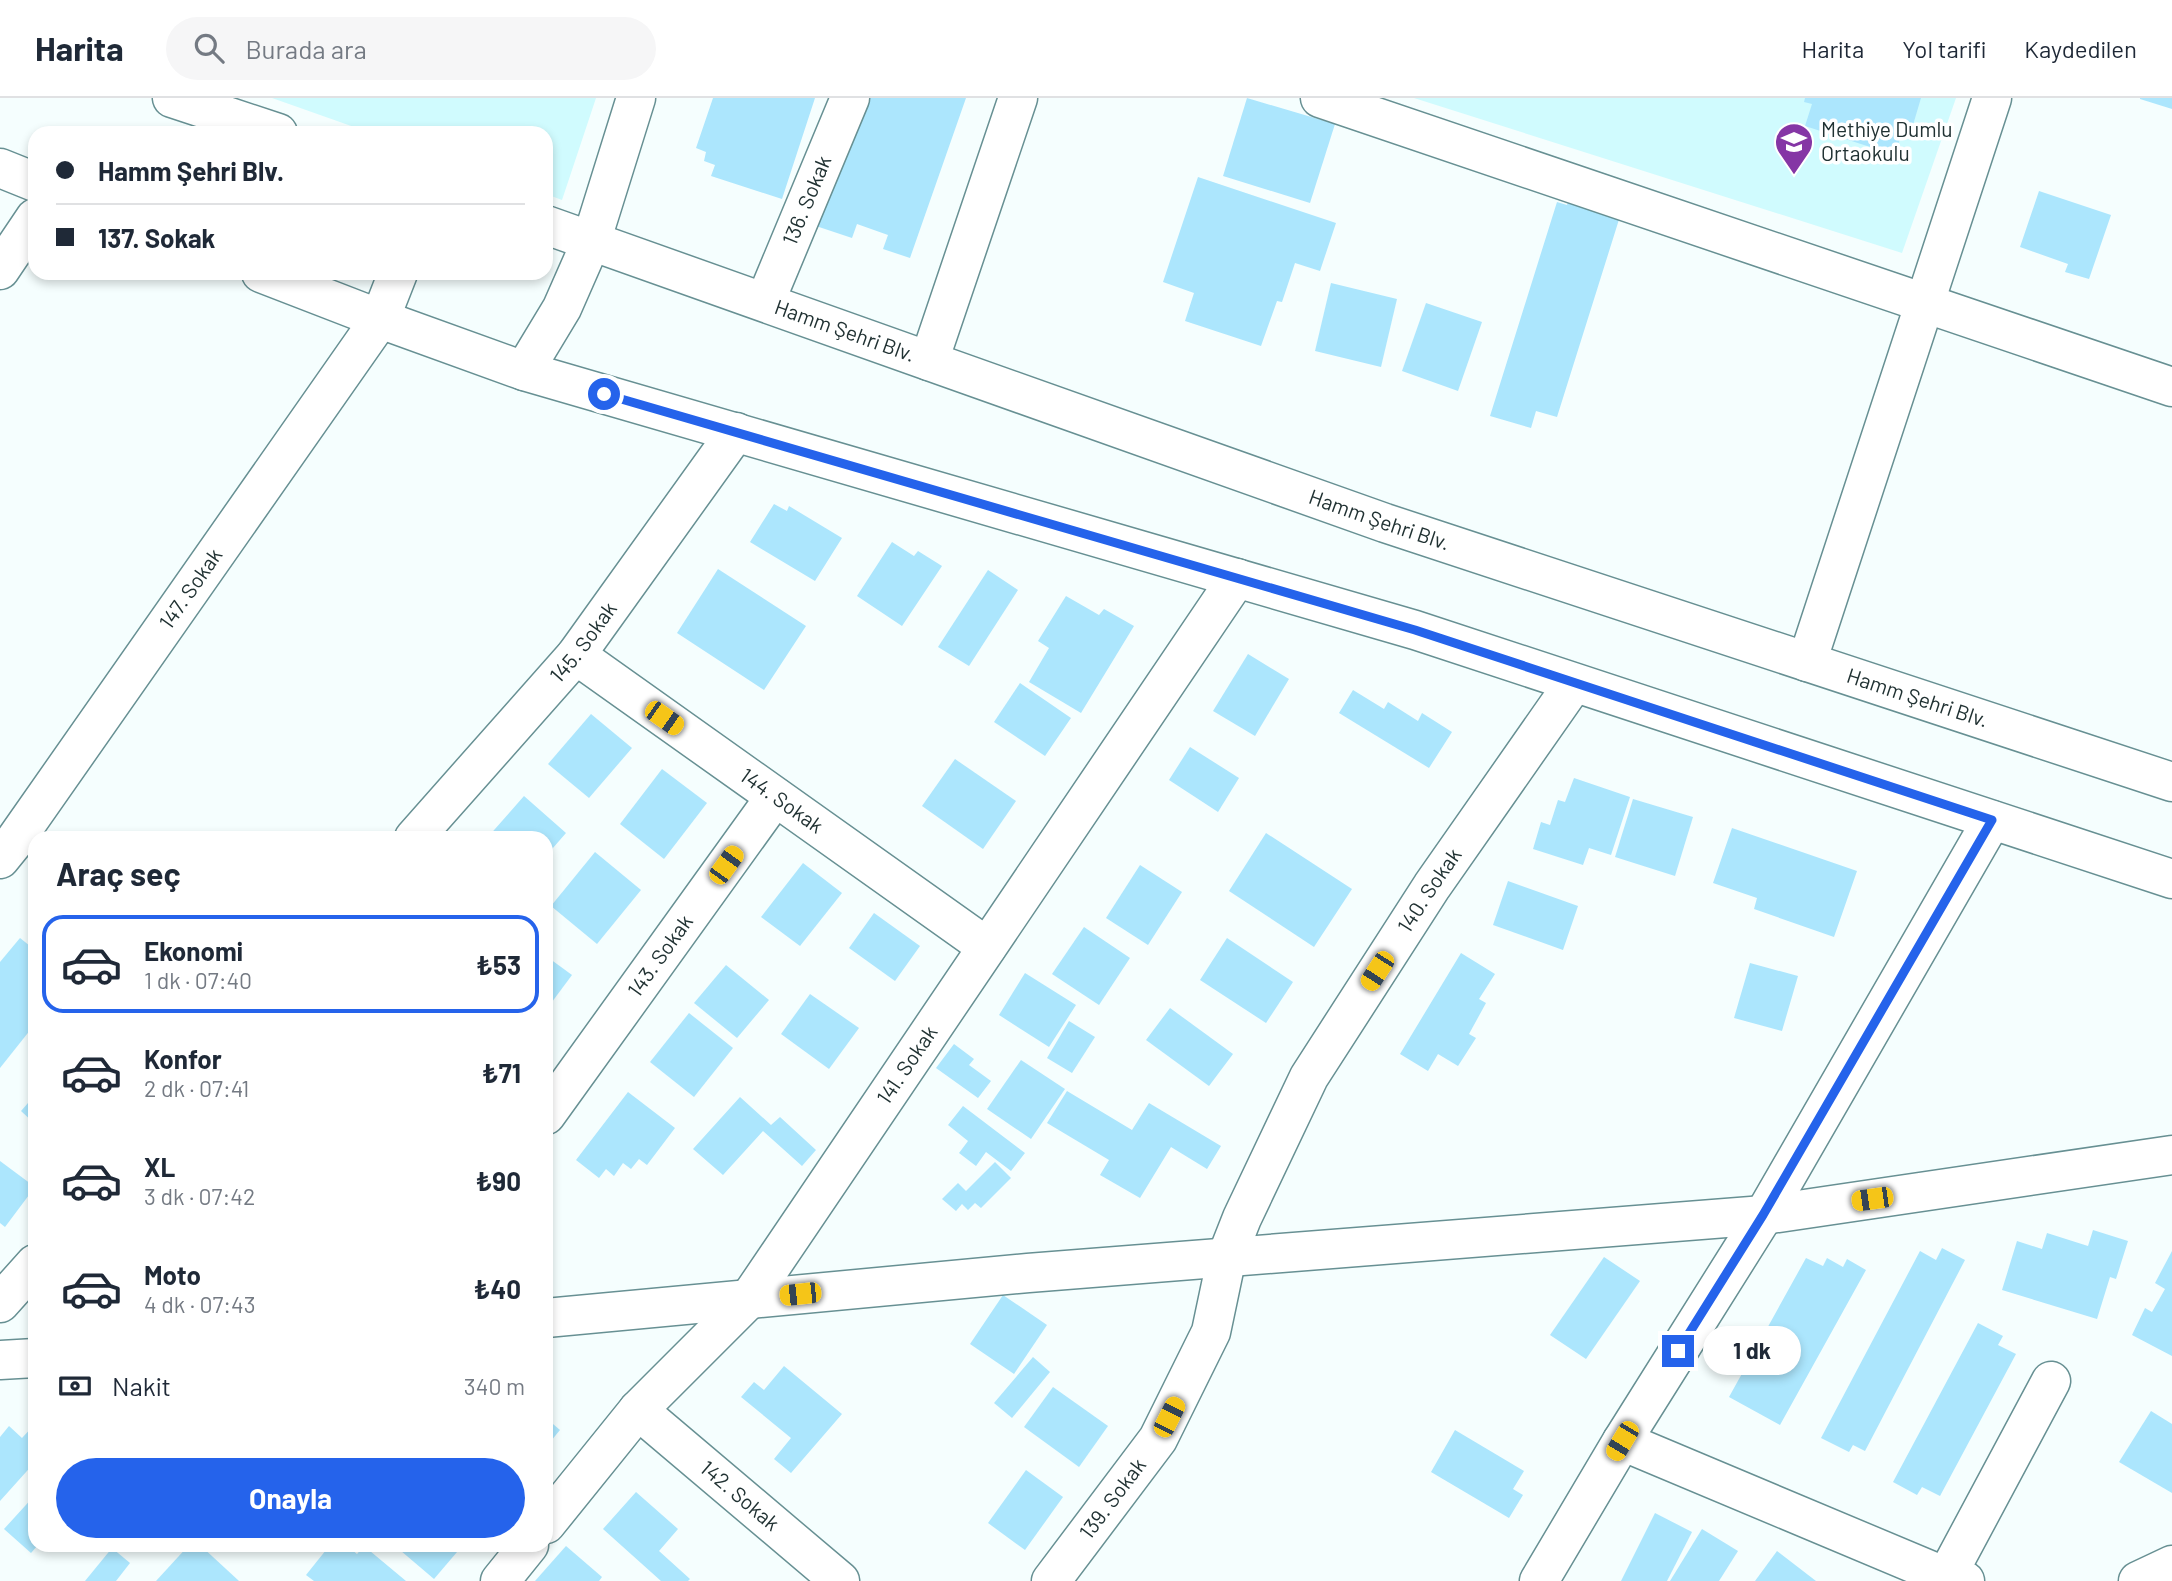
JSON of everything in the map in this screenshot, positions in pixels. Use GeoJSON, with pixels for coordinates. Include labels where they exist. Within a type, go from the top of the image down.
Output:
{"type":"FeatureCollection","features":[{"type":"Feature","properties":{"kind":"street"},"geometry":{"type":"LineString","coordinates":[[172,98],[257,126]]}},
{"type":"Feature","properties":{"kind":"street"},"geometry":{"type":"LineString","coordinates":[[524,371],[562,309],[591,242],[636,98]]}},
{"type":"Feature","properties":{"kind":"street","name":"136. Sokak"},"geometry":{"type":"LineString","coordinates":[[765,302],[850,98]]}},
{"type":"Feature","properties":{"kind":"street"},"geometry":{"type":"LineString","coordinates":[[929,361],[1018,98]]}},
{"type":"Feature","properties":{"kind":"street"},"geometry":{"type":"LineString","coordinates":[[1320,98],[2172,387]]}},
{"type":"Feature","properties":{"kind":"street"},"geometry":{"type":"LineString","coordinates":[[1807,662],[1992,98]]}},
{"type":"Feature","properties":{"kind":"street"},"geometry":{"type":"LineString","coordinates":[[0,168],[28,179]]}},
{"type":"Feature","properties":{"kind":"street"},"geometry":{"type":"LineString","coordinates":[[0,270],[28,228]]}},
{"type":"Feature","properties":{"kind":"street","name":"Hamm Şehri Blv."},"geometry":{"type":"LineString","coordinates":[[553,228],[1385,523],[2172,782]]}},
{"type":"Feature","properties":{"kind":"street"},"geometry":{"type":"LineString","coordinates":[[279,280],[524,371],[1415,630],[2172,879]]}},
{"type":"Feature","properties":{"kind":"street"},"geometry":{"type":"LineString","coordinates":[[380,319],[395,280]]}},
{"type":"Feature","properties":{"kind":"street","name":"147. Sokak"},"geometry":{"type":"LineString","coordinates":[[12,849],[380,319]]}},
{"type":"Feature","properties":{"kind":"street","name":"145. Sokak"},"geometry":{"type":"LineString","coordinates":[[420,831],[576,655],[736,432]]}},
{"type":"Feature","properties":{"kind":"street","name":"141. Sokak"},"geometry":{"type":"LineString","coordinates":[[553,1515],[638,1410],[749,1299],[1237,578]]}},
{"type":"Feature","properties":{"kind":"street","name":"144. Sokak"},"geometry":{"type":"LineString","coordinates":[[576,655],[987,947]]}},
{"type":"Feature","properties":{"kind":"street","name":"140. Sokak"},"geometry":{"type":"LineString","coordinates":[[1227,1256],[1308,1077],[1432,887],[1574,683]]}},
{"type":"Feature","properties":{"kind":"street","name":"143. Sokak"},"geometry":{"type":"LineString","coordinates":[[553,1105],[775,797]]}},
{"type":"Feature","properties":{"kind":"street"},"geometry":{"type":"LineString","coordinates":[[1539,1581],[1622,1441],[1763,1215],[1992,820]]}},
{"type":"Feature","properties":{"kind":"street"},"geometry":{"type":"LineString","coordinates":[[553,1317],[1227,1256],[1763,1215],[2172,1155]]}},
{"type":"Feature","properties":{"kind":"street","name":"139. Sokak"},"geometry":{"type":"LineString","coordinates":[[1051,1581],[1158,1438],[1211,1332],[1227,1256]]}},
{"type":"Feature","properties":{"kind":"street"},"geometry":{"type":"LineString","coordinates":[[0,1303],[28,1272]]}},
{"type":"Feature","properties":{"kind":"street"},"geometry":{"type":"LineString","coordinates":[[0,1360],[28,1358]]}},
{"type":"Feature","properties":{"kind":"street"},"geometry":{"type":"LineString","coordinates":[[1622,1441],[1951,1580],[2051,1381]]}},
{"type":"Feature","properties":{"kind":"street","name":"142. Sokak"},"geometry":{"type":"LineString","coordinates":[[638,1410],[840,1581]]}},
{"type":"Feature","properties":{"kind":"street"},"geometry":{"type":"LineString","coordinates":[[500,1581],[523,1552]]}},
{"type":"Feature","properties":{"kind":"street"},"geometry":{"type":"LineString","coordinates":[[2138,1581],[2172,1565]]}},
{"type":"Feature","properties":{"kind":"shaded area"},"geometry":{"type":"Polygon","coordinates":[[[272,98],[596,98],[562,200],[553,197],[553,126],[351,126],[272,98]]]}},
{"type":"Feature","properties":{"kind":"shaded area","name":"Methiye Dumlu Ortaokulu"},"geometry":{"type":"Polygon","coordinates":[[[1414,98],[1956,98],[1902,253],[1414,98]]]}},
{"type":"Feature","properties":{"kind":"building"},"geometry":{"type":"Polygon","coordinates":[[[713,98],[815,98],[782,199],[711,176],[715,165],[704,161],[706,152],[696,148],[713,98]]]}},
{"type":"Feature","properties":{"kind":"building"},"geometry":{"type":"Polygon","coordinates":[[[857,98],[966,98],[910,258],[883,249],[888,235],[857,224],[852,238],[813,225],[857,98]]]}},
{"type":"Feature","properties":{"kind":"building"},"geometry":{"type":"Polygon","coordinates":[[[1247,98],[1335,124],[1310,203],[1223,176],[1247,98]]]}},
{"type":"Feature","properties":{"kind":"building"},"geometry":{"type":"Polygon","coordinates":[[[1805,98],[1921,98],[1910,135],[1902,132],[1895,155],[1805,126],[1812,104],[1804,102],[1805,98]]]}},
{"type":"Feature","properties":{"kind":"building"},"geometry":{"type":"Polygon","coordinates":[[[2172,98],[2172,109],[2140,99],[2172,98]]]}},
{"type":"Feature","properties":{"kind":"building"},"geometry":{"type":"Polygon","coordinates":[[[1198,177],[1336,223],[1320,271],[1295,263],[1282,302],[1277,301],[1261,346],[1185,321],[1194,293],[1163,282],[1198,177]]]}},
{"type":"Feature","properties":{"kind":"building"},"geometry":{"type":"Polygon","coordinates":[[[2039,191],[2111,215],[2089,279],[2065,272],[2068,264],[2020,247],[2039,191]]]}},
{"type":"Feature","properties":{"kind":"building"},"geometry":{"type":"Polygon","coordinates":[[[1571,194],[1622,210],[1557,417],[1536,411],[1531,428],[1490,416],[1557,202],[1567,205],[1571,194]]]}},
{"type":"Feature","properties":{"kind":"building"},"geometry":{"type":"Polygon","coordinates":[[[1331,283],[1397,299],[1381,367],[1315,351],[1331,283]]]}},
{"type":"Feature","properties":{"kind":"building"},"geometry":{"type":"Polygon","coordinates":[[[1426,303],[1482,322],[1458,391],[1402,371],[1426,303]]]}},
{"type":"Feature","properties":{"kind":"building"},"geometry":{"type":"Polygon","coordinates":[[[774,504],[787,511],[789,506],[842,538],[815,581],[750,542],[774,504]]]}},
{"type":"Feature","properties":{"kind":"building"},"geometry":{"type":"Polygon","coordinates":[[[892,542],[914,556],[918,551],[942,566],[902,626],[857,596],[892,542]]]}},
{"type":"Feature","properties":{"kind":"building"},"geometry":{"type":"Polygon","coordinates":[[[718,569],[806,626],[764,690],[677,633],[718,569]]]}},
{"type":"Feature","properties":{"kind":"building"},"geometry":{"type":"Polygon","coordinates":[[[988,570],[1018,590],[969,666],[938,647],[988,570]]]}},
{"type":"Feature","properties":{"kind":"building"},"geometry":{"type":"Polygon","coordinates":[[[1066,596],[1099,615],[1104,609],[1134,626],[1081,713],[1029,682],[1049,648],[1038,641],[1066,596]]]}},
{"type":"Feature","properties":{"kind":"building"},"geometry":{"type":"Polygon","coordinates":[[[1248,654],[1289,679],[1255,736],[1213,711],[1248,654]]]}},
{"type":"Feature","properties":{"kind":"building"},"geometry":{"type":"Polygon","coordinates":[[[1020,683],[1071,718],[1045,756],[994,722],[1020,683]]]}},
{"type":"Feature","properties":{"kind":"building"},"geometry":{"type":"Polygon","coordinates":[[[1353,690],[1384,709],[1388,702],[1418,721],[1422,713],[1452,732],[1429,768],[1339,713],[1353,690]]]}},
{"type":"Feature","properties":{"kind":"building"},"geometry":{"type":"Polygon","coordinates":[[[591,714],[632,748],[589,798],[548,764],[591,714]]]}},
{"type":"Feature","properties":{"kind":"building"},"geometry":{"type":"Polygon","coordinates":[[[1190,747],[1239,778],[1218,812],[1169,780],[1190,747]]]}},
{"type":"Feature","properties":{"kind":"building"},"geometry":{"type":"Polygon","coordinates":[[[955,759],[1016,801],[983,849],[922,806],[955,759]]]}},
{"type":"Feature","properties":{"kind":"building"},"geometry":{"type":"Polygon","coordinates":[[[662,769],[707,803],[664,859],[620,824],[662,769]]]}},
{"type":"Feature","properties":{"kind":"building"},"geometry":{"type":"Polygon","coordinates":[[[1574,778],[1630,797],[1611,855],[1589,848],[1583,865],[1533,849],[1541,822],[1550,825],[1558,800],[1565,802],[1574,778]]]}},
{"type":"Feature","properties":{"kind":"building"},"geometry":{"type":"Polygon","coordinates":[[[524,796],[566,833],[553,848],[553,831],[493,831],[524,796]]]}},
{"type":"Feature","properties":{"kind":"building"},"geometry":{"type":"Polygon","coordinates":[[[1633,799],[1693,817],[1675,876],[1615,857],[1633,799]]]}},
{"type":"Feature","properties":{"kind":"building"},"geometry":{"type":"Polygon","coordinates":[[[1732,828],[1857,871],[1834,937],[1754,909],[1757,898],[1713,883],[1732,828]]]}},
{"type":"Feature","properties":{"kind":"building"},"geometry":{"type":"Polygon","coordinates":[[[1266,833],[1352,889],[1314,947],[1229,891],[1266,833]]]}},
{"type":"Feature","properties":{"kind":"building"},"geometry":{"type":"Polygon","coordinates":[[[595,852],[641,890],[597,944],[553,908],[553,904],[595,852]]]}},
{"type":"Feature","properties":{"kind":"building"},"geometry":{"type":"Polygon","coordinates":[[[803,863],[842,893],[800,946],[761,917],[803,863]]]}},
{"type":"Feature","properties":{"kind":"building"},"geometry":{"type":"Polygon","coordinates":[[[1140,865],[1182,892],[1148,945],[1106,918],[1140,865]]]}},
{"type":"Feature","properties":{"kind":"building"},"geometry":{"type":"Polygon","coordinates":[[[1508,881],[1578,906],[1563,950],[1493,925],[1508,881]]]}},
{"type":"Feature","properties":{"kind":"building"},"geometry":{"type":"Polygon","coordinates":[[[874,913],[920,946],[895,981],[849,948],[874,913]]]}},
{"type":"Feature","properties":{"kind":"building"},"geometry":{"type":"Polygon","coordinates":[[[1084,927],[1130,958],[1099,1005],[1052,974],[1084,927]]]}},
{"type":"Feature","properties":{"kind":"building"},"geometry":{"type":"Polygon","coordinates":[[[20,938],[28,944],[28,1033],[0,1068],[0,962],[20,938]]]}},
{"type":"Feature","properties":{"kind":"building"},"geometry":{"type":"Polygon","coordinates":[[[1227,938],[1293,982],[1266,1023],[1200,980],[1227,938]]]}},
{"type":"Feature","properties":{"kind":"building"},"geometry":{"type":"Polygon","coordinates":[[[1461,953],[1495,974],[1479,999],[1486,1003],[1469,1034],[1476,1038],[1458,1066],[1438,1054],[1428,1071],[1400,1054],[1461,953]]]}},
{"type":"Feature","properties":{"kind":"building"},"geometry":{"type":"Polygon","coordinates":[[[553,961],[572,975],[553,1001],[553,961]]]}},
{"type":"Feature","properties":{"kind":"building"},"geometry":{"type":"Polygon","coordinates":[[[1750,963],[1798,976],[1782,1031],[1734,1018],[1750,963]]]}},
{"type":"Feature","properties":{"kind":"building"},"geometry":{"type":"Polygon","coordinates":[[[726,965],[769,1000],[737,1038],[694,1003],[726,965]]]}},
{"type":"Feature","properties":{"kind":"building"},"geometry":{"type":"Polygon","coordinates":[[[1025,973],[1076,1005],[1049,1047],[999,1015],[1025,973]]]}},
{"type":"Feature","properties":{"kind":"building"},"geometry":{"type":"Polygon","coordinates":[[[810,994],[859,1028],[829,1069],[781,1034],[810,994]]]}},
{"type":"Feature","properties":{"kind":"building"},"geometry":{"type":"Polygon","coordinates":[[[1170,1008],[1233,1054],[1209,1086],[1146,1040],[1170,1008]]]}},
{"type":"Feature","properties":{"kind":"building"},"geometry":{"type":"Polygon","coordinates":[[[689,1013],[733,1048],[694,1097],[650,1062],[689,1013]]]}},
{"type":"Feature","properties":{"kind":"building"},"geometry":{"type":"Polygon","coordinates":[[[1069,1021],[1095,1037],[1072,1073],[1047,1058],[1069,1021]]]}},
{"type":"Feature","properties":{"kind":"building"},"geometry":{"type":"Polygon","coordinates":[[[954,1044],[974,1059],[969,1065],[991,1081],[978,1098],[936,1068],[954,1044]]]}},
{"type":"Feature","properties":{"kind":"building"},"geometry":{"type":"Polygon","coordinates":[[[1021,1060],[1065,1089],[1031,1139],[987,1109],[1021,1060]]]}},
{"type":"Feature","properties":{"kind":"building"},"geometry":{"type":"Polygon","coordinates":[[[1067,1091],[1132,1130],[1149,1103],[1221,1146],[1207,1169],[1171,1147],[1140,1198],[1100,1175],[1109,1160],[1047,1123],[1067,1091]]]}},
{"type":"Feature","properties":{"kind":"building"},"geometry":{"type":"Polygon","coordinates":[[[628,1092],[675,1128],[647,1165],[639,1159],[631,1169],[623,1163],[614,1176],[606,1169],[599,1178],[576,1160],[628,1092]]]}},
{"type":"Feature","properties":{"kind":"building"},"geometry":{"type":"Polygon","coordinates":[[[740,1097],[771,1125],[780,1117],[816,1150],[802,1166],[763,1131],[723,1175],[693,1149],[740,1097]]]}},
{"type":"Feature","properties":{"kind":"building"},"geometry":{"type":"Polygon","coordinates":[[[28,1103],[28,1118],[21,1111],[28,1103]]]}},
{"type":"Feature","properties":{"kind":"building"},"geometry":{"type":"Polygon","coordinates":[[[963,1106],[1025,1153],[1011,1171],[986,1152],[976,1166],[959,1153],[968,1141],[948,1125],[963,1106]]]}},
{"type":"Feature","properties":{"kind":"building"},"geometry":{"type":"Polygon","coordinates":[[[0,1161],[28,1182],[28,1196],[5,1227],[0,1223],[0,1161]]]}},
{"type":"Feature","properties":{"kind":"building"},"geometry":{"type":"Polygon","coordinates":[[[995,1162],[1011,1178],[981,1208],[975,1203],[968,1210],[962,1204],[956,1211],[942,1199],[958,1183],[966,1191],[995,1162]]]}},
{"type":"Feature","properties":{"kind":"building"},"geometry":{"type":"Polygon","coordinates":[[[2093,1230],[2128,1241],[2116,1279],[2110,1277],[2097,1319],[2002,1290],[2017,1241],[2042,1249],[2047,1233],[2088,1246],[2093,1230]]]}},
{"type":"Feature","properties":{"kind":"building"},"geometry":{"type":"Polygon","coordinates":[[[1942,1248],[1965,1260],[1865,1451],[1853,1445],[1849,1452],[1821,1438],[1920,1251],[1936,1260],[1942,1248]]]}},
{"type":"Feature","properties":{"kind":"building"},"geometry":{"type":"Polygon","coordinates":[[[2172,1251],[2172,1356],[2132,1335],[2145,1308],[2152,1312],[2165,1289],[2155,1283],[2172,1251]]]}},
{"type":"Feature","properties":{"kind":"building"},"geometry":{"type":"Polygon","coordinates":[[[1604,1257],[1640,1281],[1586,1359],[1550,1335],[1604,1257]]]}},
{"type":"Feature","properties":{"kind":"building"},"geometry":{"type":"Polygon","coordinates":[[[1806,1258],[1823,1266],[1827,1258],[1843,1267],[1847,1259],[1866,1270],[1780,1425],[1729,1397],[1806,1258]]]}},
{"type":"Feature","properties":{"kind":"building"},"geometry":{"type":"Polygon","coordinates":[[[1003,1295],[1047,1325],[1014,1374],[970,1344],[1003,1295]]]}},
{"type":"Feature","properties":{"kind":"building"},"geometry":{"type":"Polygon","coordinates":[[[1978,1323],[2003,1336],[1998,1345],[2016,1354],[1940,1496],[1922,1487],[1917,1495],[1893,1482],[1978,1323]]]}},
{"type":"Feature","properties":{"kind":"building"},"geometry":{"type":"Polygon","coordinates":[[[1033,1357],[1050,1372],[1012,1418],[994,1403],[1033,1357]]]}},
{"type":"Feature","properties":{"kind":"building"},"geometry":{"type":"Polygon","coordinates":[[[784,1366],[842,1414],[791,1473],[774,1459],[791,1438],[741,1397],[754,1382],[764,1390],[784,1366]]]}},
{"type":"Feature","properties":{"kind":"building"},"geometry":{"type":"Polygon","coordinates":[[[1053,1387],[1108,1426],[1079,1467],[1024,1427],[1053,1387]]]}},
{"type":"Feature","properties":{"kind":"building"},"geometry":{"type":"Polygon","coordinates":[[[2151,1411],[2172,1424],[2172,1493],[2119,1462],[2151,1411]]]}},
{"type":"Feature","properties":{"kind":"building"},"geometry":{"type":"Polygon","coordinates":[[[553,1424],[560,1430],[553,1438],[553,1424]]]}},
{"type":"Feature","properties":{"kind":"building"},"geometry":{"type":"Polygon","coordinates":[[[9,1426],[22,1438],[28,1432],[28,1470],[0,1501],[0,1437],[9,1426]]]}},
{"type":"Feature","properties":{"kind":"building"},"geometry":{"type":"Polygon","coordinates":[[[1455,1430],[1524,1471],[1513,1489],[1523,1495],[1509,1518],[1431,1472],[1455,1430]]]}},
{"type":"Feature","properties":{"kind":"building"},"geometry":{"type":"Polygon","coordinates":[[[1026,1470],[1063,1497],[1025,1550],[988,1523],[1026,1470]]]}},
{"type":"Feature","properties":{"kind":"building"},"geometry":{"type":"Polygon","coordinates":[[[636,1492],[678,1529],[659,1551],[690,1579],[688,1581],[661,1581],[603,1529],[636,1492]]]}},
{"type":"Feature","properties":{"kind":"building"},"geometry":{"type":"Polygon","coordinates":[[[28,1503],[28,1550],[4,1529],[28,1503]]]}},
{"type":"Feature","properties":{"kind":"building"},"geometry":{"type":"Polygon","coordinates":[[[1655,1513],[1692,1532],[1667,1581],[1621,1581],[1655,1513]]]}},
{"type":"Feature","properties":{"kind":"building"},"geometry":{"type":"Polygon","coordinates":[[[1702,1529],[1738,1551],[1719,1581],[1670,1581],[1702,1529]]]}},
{"type":"Feature","properties":{"kind":"building"},"geometry":{"type":"Polygon","coordinates":[[[566,1546],[602,1577],[599,1581],[535,1581],[566,1546]]]}},
{"type":"Feature","properties":{"kind":"building"},"geometry":{"type":"Polygon","coordinates":[[[1777,1551],[1816,1581],[1755,1581],[1777,1551]]]}},
{"type":"Feature","properties":{"kind":"building"},"geometry":{"type":"Polygon","coordinates":[[[109,1552],[117,1552],[130,1563],[116,1581],[85,1581],[109,1552]]]}},
{"type":"Feature","properties":{"kind":"building"},"geometry":{"type":"Polygon","coordinates":[[[183,1552],[208,1552],[239,1581],[156,1581],[183,1552]]]}},
{"type":"Feature","properties":{"kind":"building"},"geometry":{"type":"Polygon","coordinates":[[[324,1552],[371,1552],[406,1581],[314,1581],[306,1575],[324,1552]]]}},
{"type":"Feature","properties":{"kind":"building"},"geometry":{"type":"Polygon","coordinates":[[[402,1552],[457,1552],[434,1579],[402,1552]]]}},
{"type":"Feature","properties":{"kind":"place","name":"Methiye Dumlu Ortaokulu"},"geometry":{"type":"Point","coordinates":[1794,176]}},
{"type":"Feature","properties":{"kind":"route"},"geometry":{"type":"LineString","coordinates":[[604,394],[1415,630],[1992,820],[1763,1215],[1678,1351]]}}]}
